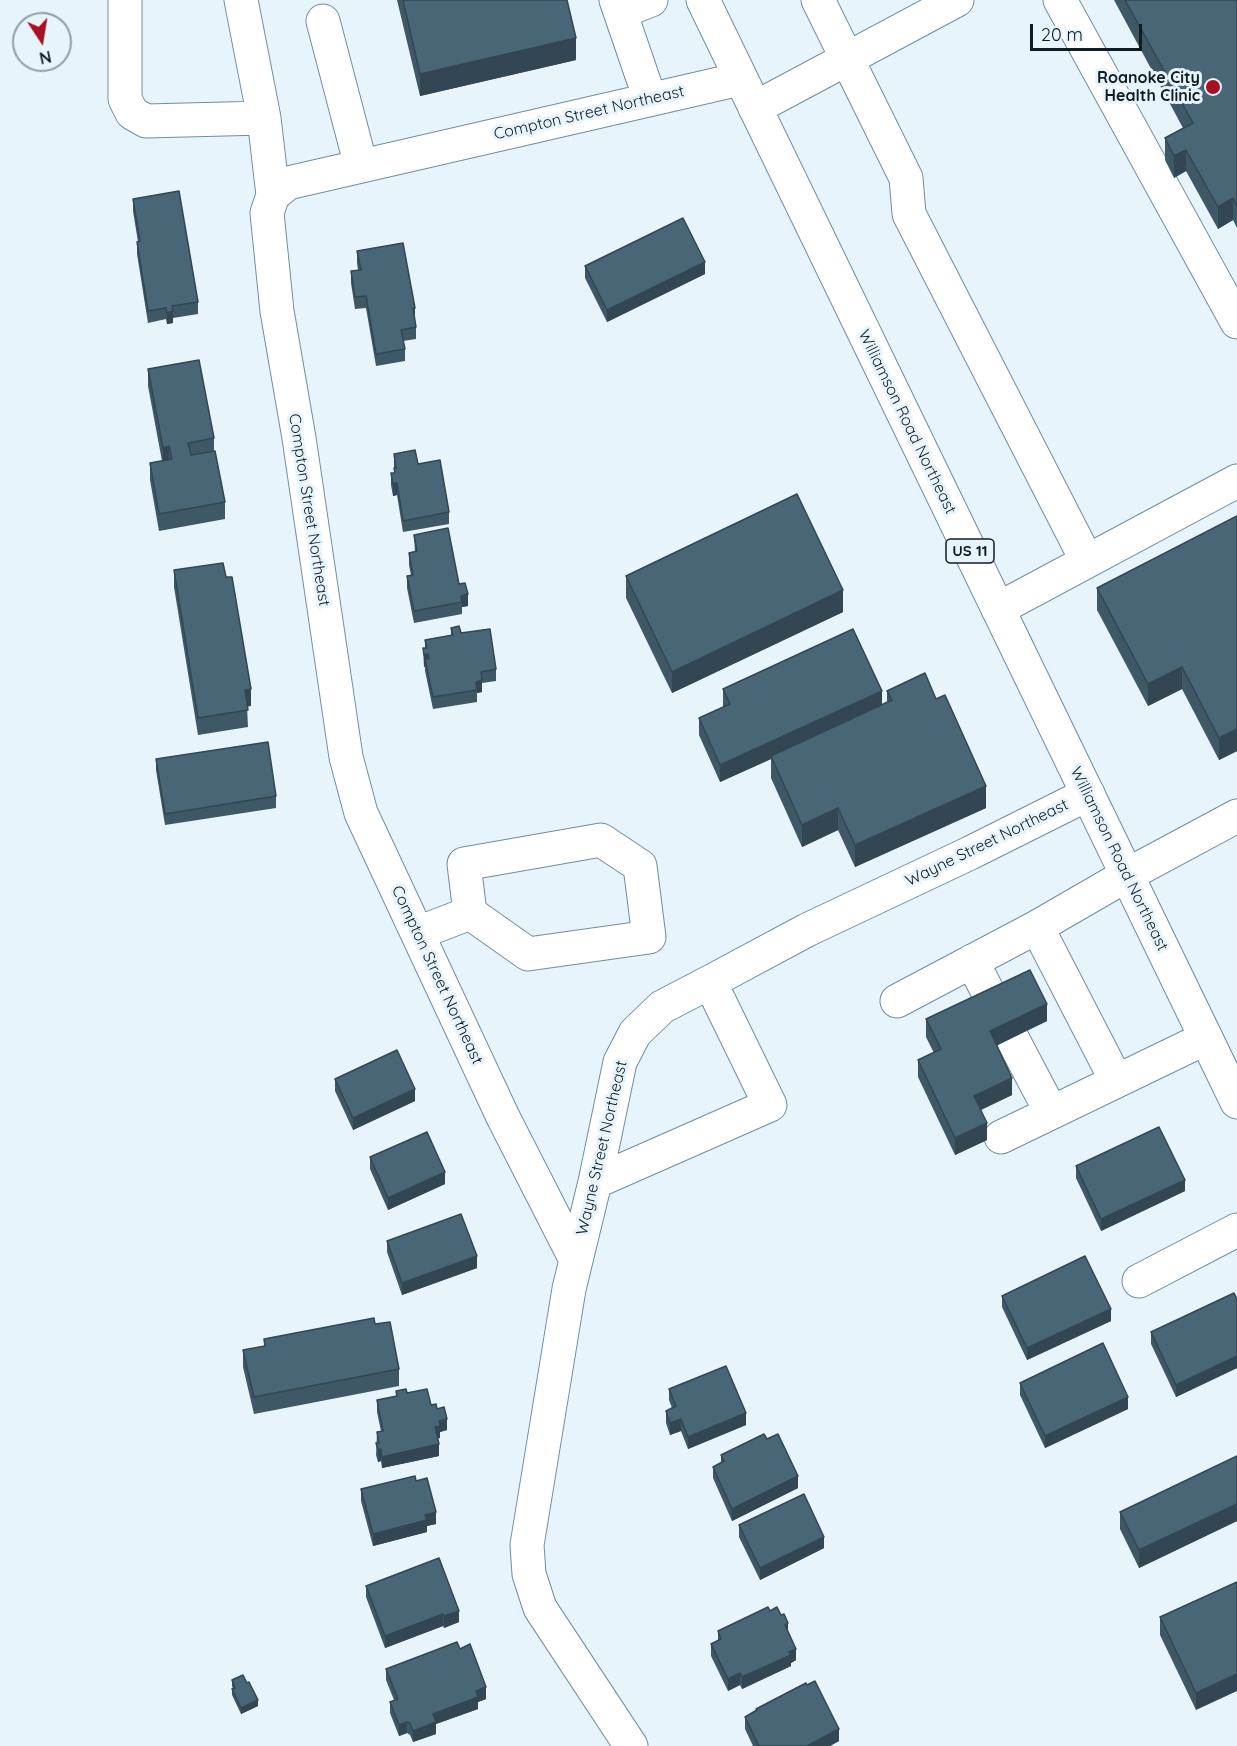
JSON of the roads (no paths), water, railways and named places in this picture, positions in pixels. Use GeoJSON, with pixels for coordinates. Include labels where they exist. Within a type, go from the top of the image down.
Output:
{"type":"FeatureCollection","features":[{"type":"Feature","properties":{"kind":"street"},"geometry":{"type":"LineString","coordinates":[[125,0],[125,99],[132,113],[146,121],[264,118]]}},
{"type":"Feature","properties":{"kind":"street"},"geometry":{"type":"LineString","coordinates":[[241,0],[264,118],[273,195]]}},
{"type":"Feature","properties":{"kind":"street"},"geometry":{"type":"LineString","coordinates":[[650,99],[618,6],[651,0]]}},
{"type":"Feature","properties":{"kind":"street","name":"Williamson Road Northeast"},"geometry":{"type":"LineString","coordinates":[[703,0],[1237,1102]]}},
{"type":"Feature","properties":{"kind":"street"},"geometry":{"type":"LineString","coordinates":[[818,0],[906,178],[909,214],[1087,561]]}},
{"type":"Feature","properties":{"kind":"street"},"geometry":{"type":"LineString","coordinates":[[755,108],[957,0]]}},
{"type":"Feature","properties":{"kind":"street"},"geometry":{"type":"LineString","coordinates":[[1060,0],[1237,322]]}},
{"type":"Feature","properties":{"kind":"street"},"geometry":{"type":"LineString","coordinates":[[323,21],[361,166]]}},
{"type":"Feature","properties":{"kind":"street","name":"Compton Street Northeast"},"geometry":{"type":"LineString","coordinates":[[576,1260],[504,1117],[362,813],[346,757],[277,311],[267,213],[273,195],[288,183],[740,79]]}},
{"type":"Feature","properties":{"kind":"street"},"geometry":{"type":"LineString","coordinates":[[998,609],[1237,481]]}},
{"type":"Feature","properties":{"kind":"street","name":"Wayne Street Northeast"},"geometry":{"type":"LineString","coordinates":[[631,1746],[540,1608],[529,1574],[527,1545],[569,1289],[595,1182],[620,1062],[634,1034],[662,1007],[807,930],[1088,794]]}},
{"type":"Feature","properties":{"kind":"street"},"geometry":{"type":"LineString","coordinates":[[897,1001],[1037,927],[1237,816]]}},
{"type":"Feature","properties":{"kind":"street"},"geometry":{"type":"LineString","coordinates":[[602,840],[640,867],[649,937],[528,954],[470,913],[464,864],[602,840]]}},
{"type":"Feature","properties":{"kind":"street"},"geometry":{"type":"LineString","coordinates":[[418,933],[470,913]]}},
{"type":"Feature","properties":{"kind":"street"},"geometry":{"type":"LineString","coordinates":[[1037,927],[1116,1080]]}},
{"type":"Feature","properties":{"kind":"street"},"geometry":{"type":"LineString","coordinates":[[972,961],[994,1004]]}},
{"type":"Feature","properties":{"kind":"street"},"geometry":{"type":"LineString","coordinates":[[595,1182],[770,1105],[710,982]]}},
{"type":"Feature","properties":{"kind":"street"},"geometry":{"type":"LineString","coordinates":[[1012,1038],[1051,1112]]}},
{"type":"Feature","properties":{"kind":"street"},"geometry":{"type":"LineString","coordinates":[[1001,1137],[1206,1038]]}},
{"type":"Feature","properties":{"kind":"street"},"geometry":{"type":"LineString","coordinates":[[1138,1281],[1237,1230]]}},
{"type":"Feature","properties":{"kind":"place","name":"Roanoke City Health Clinic"},"geometry":{"type":"Point","coordinates":[1213,87]}}]}
